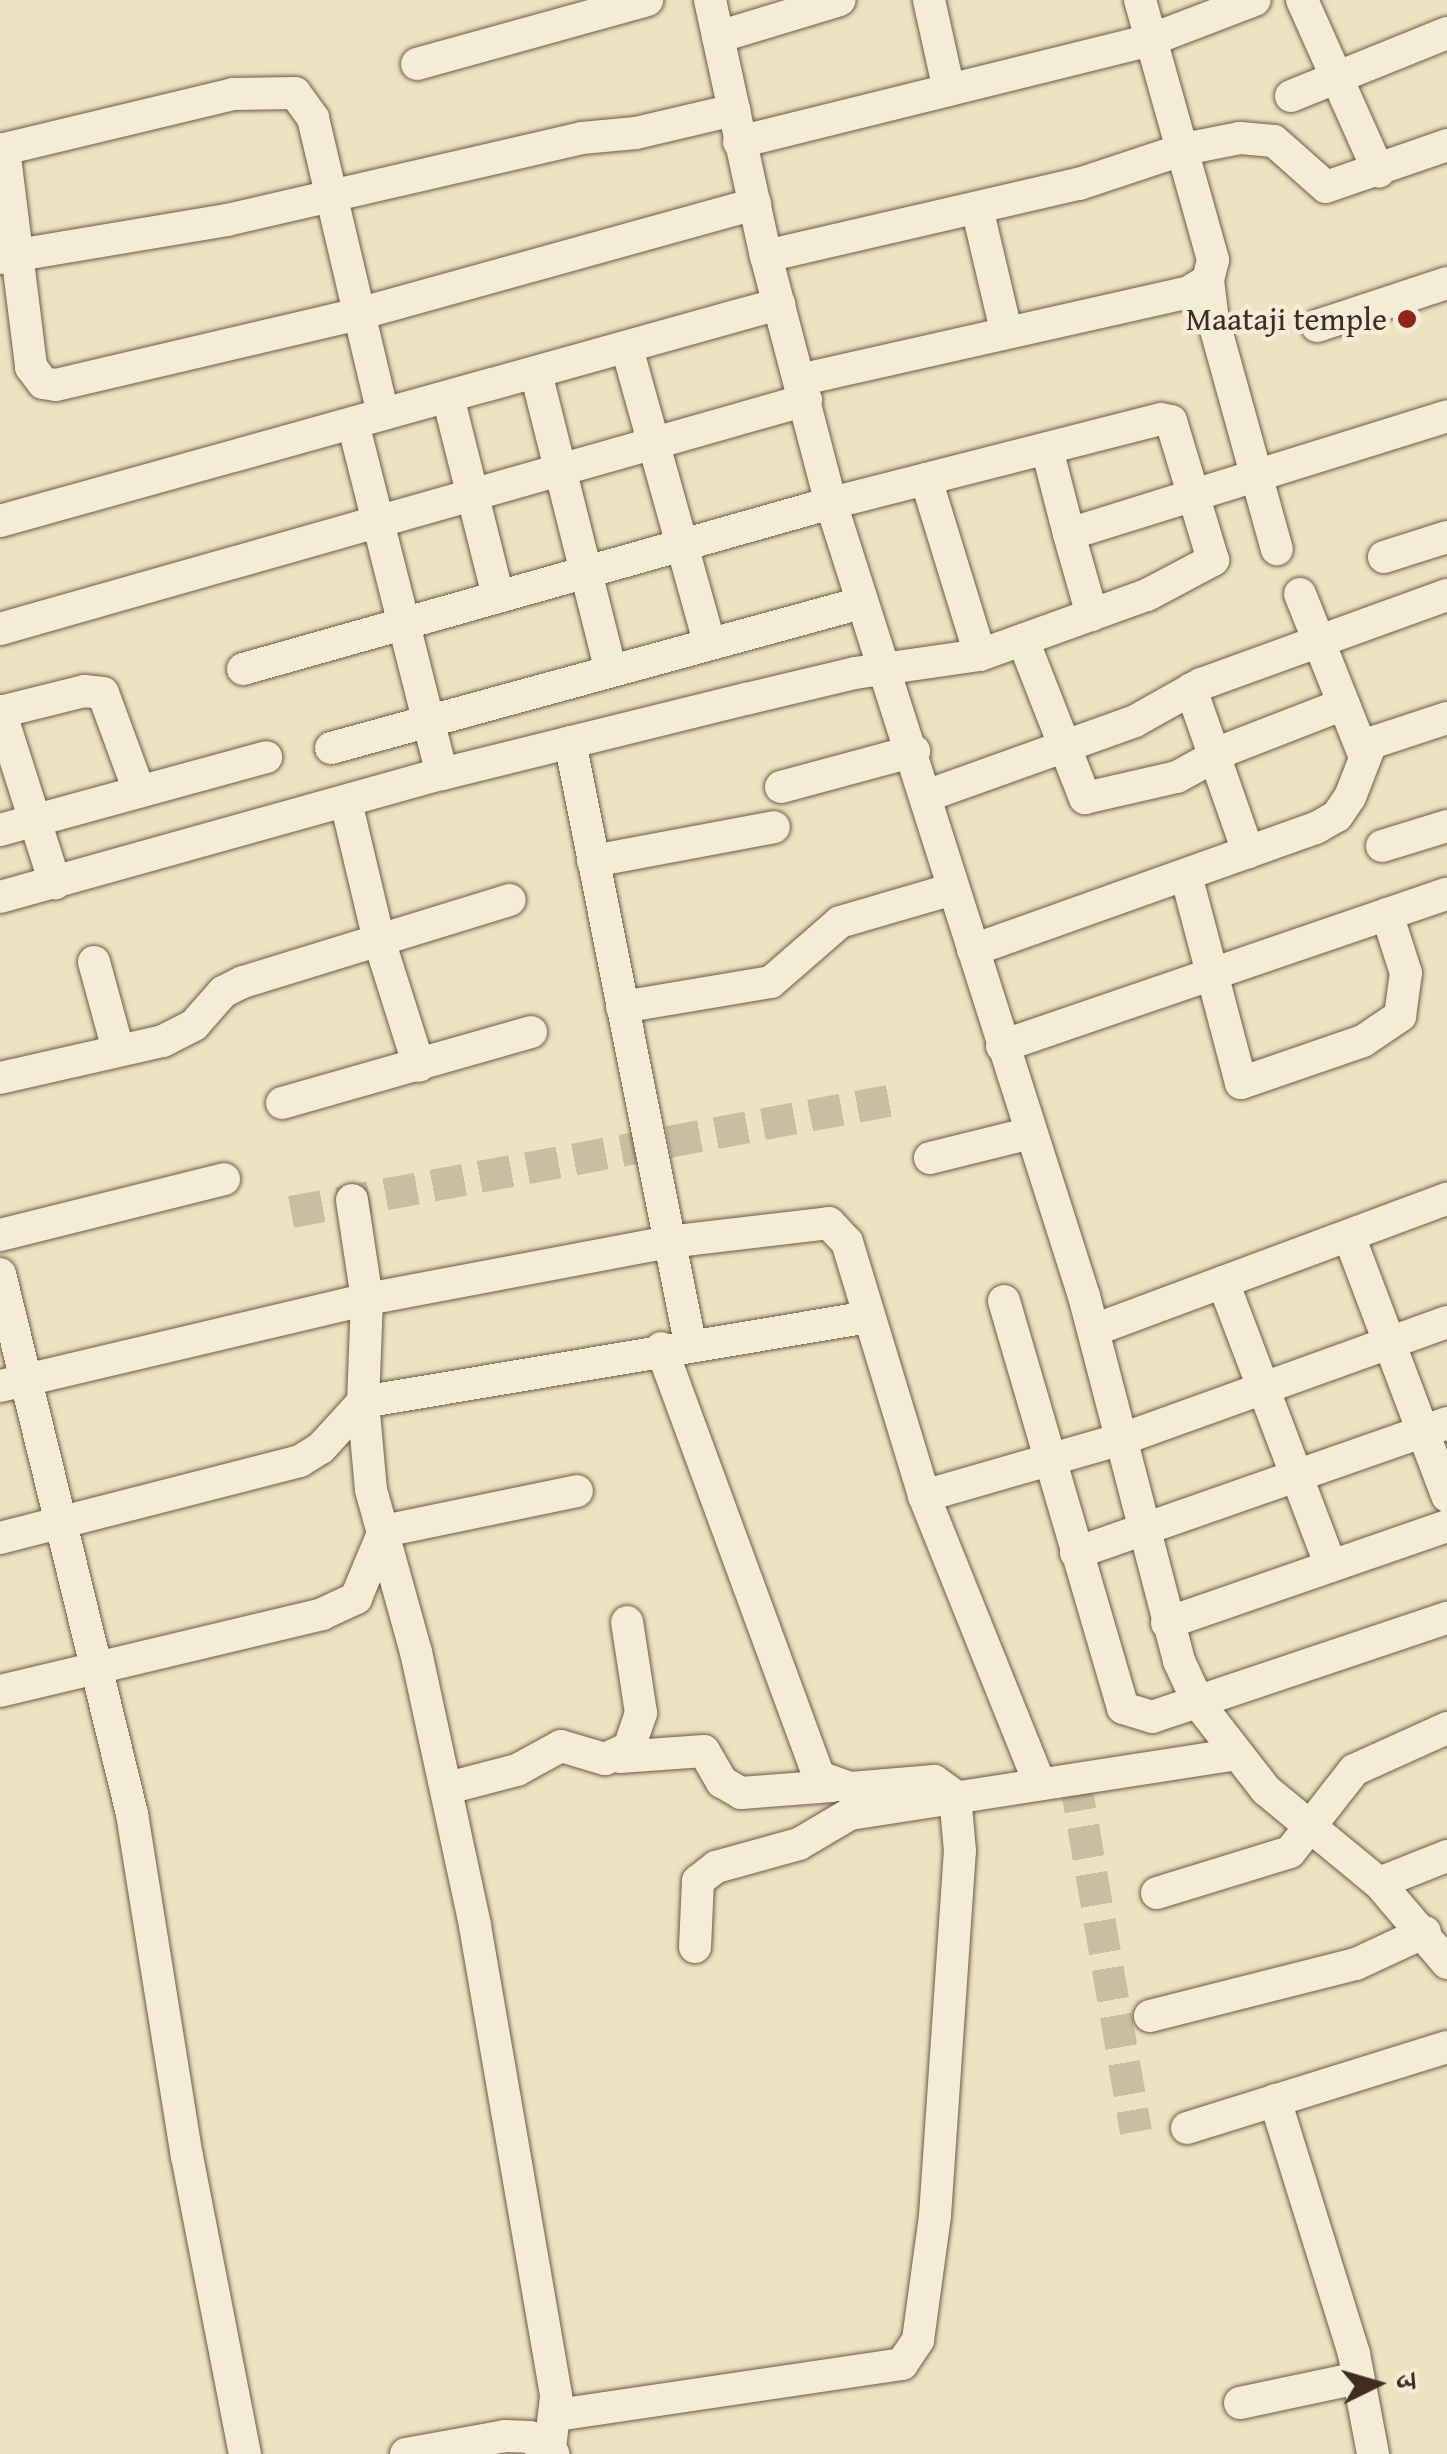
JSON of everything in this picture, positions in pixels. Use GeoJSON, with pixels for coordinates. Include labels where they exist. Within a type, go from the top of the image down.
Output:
{"type":"FeatureCollection","features":[{"type":"Feature","properties":{"kind":"street"},"geometry":{"type":"LineString","coordinates":[[417,64],[647,0]]}},
{"type":"Feature","properties":{"kind":"street"},"geometry":{"type":"LineString","coordinates":[[710,0],[766,256],[831,503],[883,668],[914,750],[953,889],[1094,1330],[1124,1438],[1141,1530],[1167,1623],[1199,1704],[1236,1754],[1312,1830],[1379,1883],[1425,1932],[1447,1963]]}},
{"type":"Feature","properties":{"kind":"street"},"geometry":{"type":"LineString","coordinates":[[718,37],[840,0]]}},
{"type":"Feature","properties":{"kind":"street"},"geometry":{"type":"LineString","coordinates":[[930,0],[950,90]]}},
{"type":"Feature","properties":{"kind":"street"},"geometry":{"type":"LineString","coordinates":[[1140,0],[1213,260],[1208,280],[1277,549]]}},
{"type":"Feature","properties":{"kind":"street"},"geometry":{"type":"LineString","coordinates":[[10,257],[335,196],[582,138],[737,126],[950,90],[1150,40],[1255,0]]}},
{"type":"Feature","properties":{"kind":"street"},"geometry":{"type":"LineString","coordinates":[[1302,0],[1340,76],[1379,172]]}},
{"type":"Feature","properties":{"kind":"street"},"geometry":{"type":"LineString","coordinates":[[1291,96],[1447,33]]}},
{"type":"Feature","properties":{"kind":"street"},"geometry":{"type":"LineString","coordinates":[[442,774],[378,526],[362,313],[335,196],[306,102],[280,90],[233,94],[2,150],[13,336],[35,377],[56,384],[362,313],[755,204]]}},
{"type":"Feature","properties":{"kind":"street"},"geometry":{"type":"LineString","coordinates":[[766,256],[1135,170],[1184,148],[1259,136],[1274,141],[1326,188],[1447,145]]}},
{"type":"Feature","properties":{"kind":"street"},"geometry":{"type":"LineString","coordinates":[[978,208],[1006,331]]}},
{"type":"Feature","properties":{"kind":"street"},"geometry":{"type":"LineString","coordinates":[[0,629],[560,473],[654,445],[802,390],[1006,331],[1189,292],[1208,280]]}},
{"type":"Feature","properties":{"kind":"street"},"geometry":{"type":"LineString","coordinates":[[1317,326],[1447,283]]}},
{"type":"Feature","properties":{"kind":"street"},"geometry":{"type":"LineString","coordinates":[[0,521],[780,304]]}},
{"type":"Feature","properties":{"kind":"street"},"geometry":{"type":"LineString","coordinates":[[627,348],[708,642]]}},
{"type":"Feature","properties":{"kind":"street"},"geometry":{"type":"LineString","coordinates":[[536,373],[610,668]]}},
{"type":"Feature","properties":{"kind":"street"},"geometry":{"type":"LineString","coordinates":[[448,397],[498,596]]}},
{"type":"Feature","properties":{"kind":"street"},"geometry":{"type":"LineString","coordinates":[[1068,534],[1447,416]]}},
{"type":"Feature","properties":{"kind":"street"},"geometry":{"type":"LineString","coordinates":[[0,897],[570,742],[883,668],[980,655],[1092,615],[1213,560],[1171,421],[831,503],[243,669]]}},
{"type":"Feature","properties":{"kind":"street"},"geometry":{"type":"LineString","coordinates":[[1047,449],[1092,615]]}},
{"type":"Feature","properties":{"kind":"street"},"geometry":{"type":"LineString","coordinates":[[926,480],[980,655]]}},
{"type":"Feature","properties":{"kind":"street"},"geometry":{"type":"LineString","coordinates":[[1384,557],[1447,537]]}},
{"type":"Feature","properties":{"kind":"street"},"geometry":{"type":"LineString","coordinates":[[1300,594],[1363,752]]}},
{"type":"Feature","properties":{"kind":"street"},"geometry":{"type":"LineString","coordinates":[[926,796],[1158,710],[1190,689],[1447,595]]}},
{"type":"Feature","properties":{"kind":"street"},"geometry":{"type":"LineString","coordinates":[[331,748],[610,668],[861,602]]}},
{"type":"Feature","properties":{"kind":"street"},"geometry":{"type":"LineString","coordinates":[[1024,640],[1078,792],[1096,799],[1176,777],[1214,757],[1344,704]]}},
{"type":"Feature","properties":{"kind":"street"},"geometry":{"type":"LineString","coordinates":[[1190,689],[1248,852]]}},
{"type":"Feature","properties":{"kind":"street"},"geometry":{"type":"LineString","coordinates":[[55,883],[39,820],[0,712],[84,691],[103,693],[139,792]]}},
{"type":"Feature","properties":{"kind":"street"},"geometry":{"type":"LineString","coordinates":[[973,950],[1186,875],[1337,816],[1363,752],[1382,737],[1447,718]]}},
{"type":"Feature","properties":{"kind":"street"},"geometry":{"type":"LineString","coordinates":[[570,742],[668,1242],[676,1346],[819,1777],[832,1786]]}},
{"type":"Feature","properties":{"kind":"street"},"geometry":{"type":"LineString","coordinates":[[781,787],[914,750]]}},
{"type":"Feature","properties":{"kind":"street"},"geometry":{"type":"LineString","coordinates":[[0,830],[266,757]]}},
{"type":"Feature","properties":{"kind":"street"},"geometry":{"type":"LineString","coordinates":[[346,802],[378,940],[419,1066]]}},
{"type":"Feature","properties":{"kind":"street"},"geometry":{"type":"LineString","coordinates":[[1382,846],[1447,826]]}},
{"type":"Feature","properties":{"kind":"street"},"geometry":{"type":"LineString","coordinates":[[593,861],[774,827]]}},
{"type":"Feature","properties":{"kind":"street"},"geometry":{"type":"LineString","coordinates":[[1186,875],[1241,1083],[1363,1041],[1400,1016],[1406,973],[1388,914]]}},
{"type":"Feature","properties":{"kind":"street"},"geometry":{"type":"LineString","coordinates":[[622,1007],[771,982],[840,922],[953,889]]}},
{"type":"Feature","properties":{"kind":"street"},"geometry":{"type":"LineString","coordinates":[[1002,1046],[1447,894]]}},
{"type":"Feature","properties":{"kind":"street"},"geometry":{"type":"LineString","coordinates":[[0,1078],[182,1034],[223,992],[243,982],[510,900]]}},
{"type":"Feature","properties":{"kind":"street"},"geometry":{"type":"LineString","coordinates":[[94,962],[118,1050]]}},
{"type":"Feature","properties":{"kind":"street"},"geometry":{"type":"LineString","coordinates":[[282,1103],[530,1032]]}},
{"type":"Feature","properties":{"kind":"street"},"geometry":{"type":"LineString","coordinates":[[930,1158],[1031,1133]]}},
{"type":"Feature","properties":{"kind":"street"},"geometry":{"type":"LineString","coordinates":[[0,1235],[224,1178]]}},
{"type":"Feature","properties":{"kind":"street"},"geometry":{"type":"LineString","coordinates":[[352,1200],[367,1298],[363,1402],[371,1490],[448,1788],[557,2415],[551,2451],[530,2437],[505,2436],[406,2454]]}},
{"type":"Feature","properties":{"kind":"street"},"geometry":{"type":"LineString","coordinates":[[1094,1330],[1447,1200]]}},
{"type":"Feature","properties":{"kind":"street"},"geometry":{"type":"LineString","coordinates":[[14,1383],[367,1298],[668,1242],[828,1223],[848,1242],[924,1496],[1040,1784]]}},
{"type":"Feature","properties":{"kind":"street"},"geometry":{"type":"LineString","coordinates":[[1348,1236],[1390,1338],[1436,1427],[1447,1496]]}},
{"type":"Feature","properties":{"kind":"street"},"geometry":{"type":"LineString","coordinates":[[0,1274],[14,1383],[62,1522],[140,1852],[190,2174],[245,2454]]}},
{"type":"Feature","properties":{"kind":"street"},"geometry":{"type":"LineString","coordinates":[[1223,1282],[1330,1564]]}},
{"type":"Feature","properties":{"kind":"street"},"geometry":{"type":"LineString","coordinates":[[1004,1302],[1123,1708],[1152,1717],[1199,1704],[1447,1618]]}},
{"type":"Feature","properties":{"kind":"street"},"geometry":{"type":"LineString","coordinates":[[0,1538],[300,1460],[321,1448],[363,1402],[868,1316]]}},
{"type":"Feature","properties":{"kind":"street"},"geometry":{"type":"LineString","coordinates":[[924,1496],[1124,1438],[1390,1338],[1447,1322]]}},
{"type":"Feature","properties":{"kind":"street"},"geometry":{"type":"LineString","coordinates":[[1076,1553],[1436,1427]]}},
{"type":"Feature","properties":{"kind":"street"},"geometry":{"type":"LineString","coordinates":[[384,1532],[577,1490]]}},
{"type":"Feature","properties":{"kind":"street"},"geometry":{"type":"LineString","coordinates":[[1167,1623],[1447,1526]]}},
{"type":"Feature","properties":{"kind":"street"},"geometry":{"type":"LineString","coordinates":[[0,1691],[343,1606],[366,1580],[384,1532]]}},
{"type":"Feature","properties":{"kind":"street"},"geometry":{"type":"LineString","coordinates":[[620,1757],[636,1738],[641,1713],[627,1622]]}},
{"type":"Feature","properties":{"kind":"street"},"geometry":{"type":"LineString","coordinates":[[1156,1894],[1290,1852],[1312,1830],[1354,1770],[1447,1728]]}},
{"type":"Feature","properties":{"kind":"street"},"geometry":{"type":"LineString","coordinates":[[448,1788],[518,1770],[561,1746],[592,1758],[704,1751],[722,1782],[741,1793],[934,1781],[955,1796],[960,1850],[944,2096],[914,2355],[886,2369],[557,2415]]}},
{"type":"Feature","properties":{"kind":"street"},"geometry":{"type":"LineString","coordinates":[[695,1946],[698,1881],[716,1866],[798,1844],[874,1806],[1236,1754]]}},
{"type":"Feature","properties":{"kind":"street"},"geometry":{"type":"LineString","coordinates":[[1379,1883],[1447,1856]]}},
{"type":"Feature","properties":{"kind":"street"},"geometry":{"type":"LineString","coordinates":[[1150,2016],[1356,1964],[1425,1932]]}},
{"type":"Feature","properties":{"kind":"street"},"geometry":{"type":"LineString","coordinates":[[1188,2128],[1447,2046]]}},
{"type":"Feature","properties":{"kind":"street"},"geometry":{"type":"LineString","coordinates":[[1275,2100],[1358,2378],[1373,2454]]}},
{"type":"Feature","properties":{"kind":"street"},"geometry":{"type":"LineString","coordinates":[[1240,2403],[1358,2378]]}},
{"type":"Feature","properties":{"kind":"tunnel"},"geometry":{"type":"LineString","coordinates":[[291,1212],[894,1100]]}},
{"type":"Feature","properties":{"kind":"tunnel"},"geometry":{"type":"LineString","coordinates":[[1075,1779],[1136,2132]]}},
{"type":"Feature","properties":{"kind":"place","name":"Maataji temple"},"geometry":{"type":"Point","coordinates":[1407,319]}}]}
